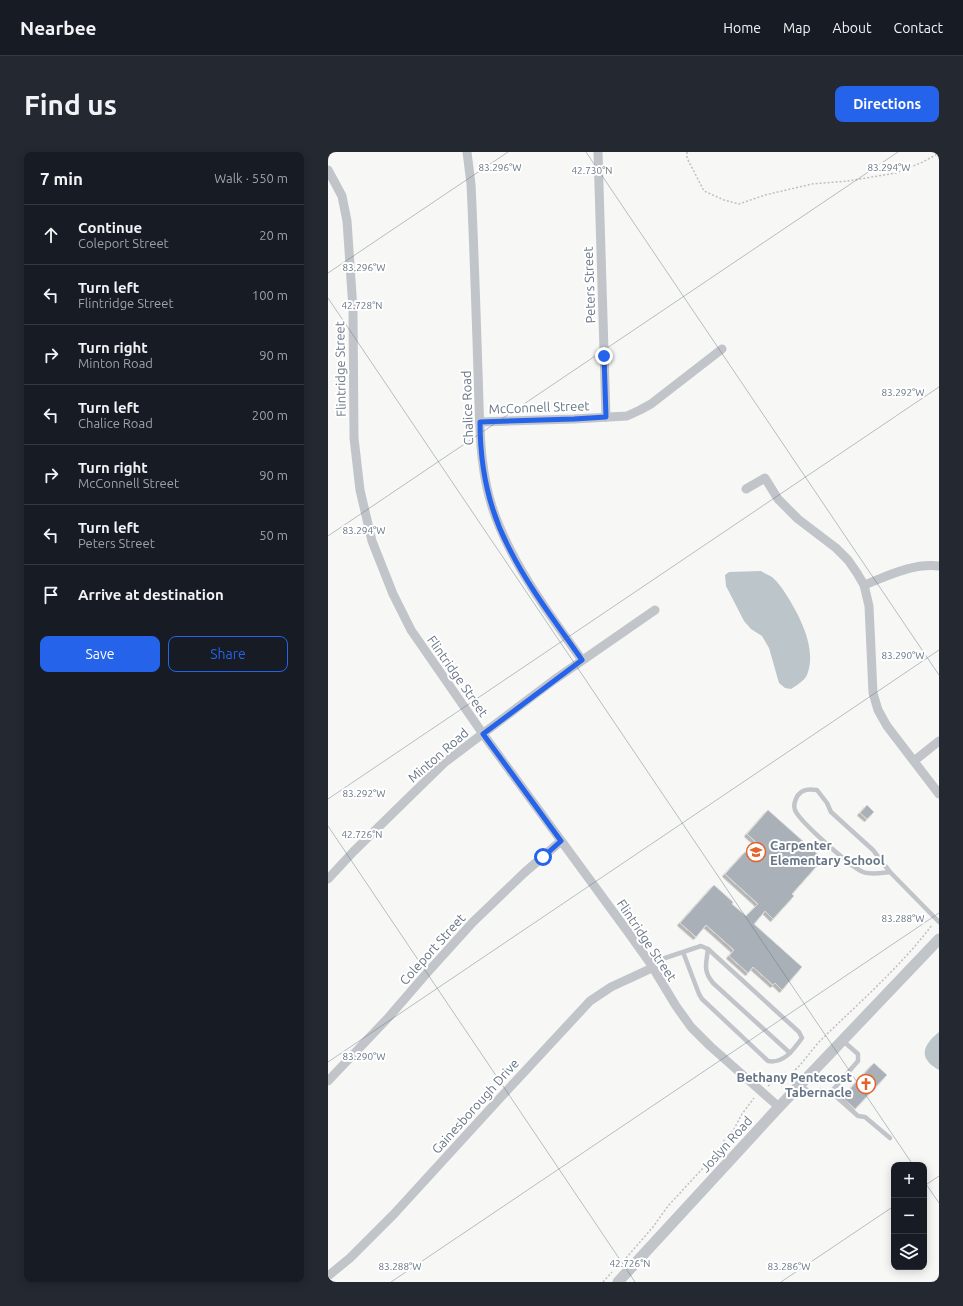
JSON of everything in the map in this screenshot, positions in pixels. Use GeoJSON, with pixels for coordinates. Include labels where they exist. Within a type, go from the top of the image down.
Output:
{"type":"FeatureCollection","features":[{"type":"Feature","properties":{"kind":"street","name":"Chalice Road"},"geometry":{"type":"LineString","coordinates":[[467,152],[471,184],[480,445],[487,490],[508,547],[544,606],[582,660]]}},
{"type":"Feature","properties":{"kind":"street","name":"Peters Street"},"geometry":{"type":"LineString","coordinates":[[598,152],[606,417]]}},
{"type":"Feature","properties":{"kind":"street","name":"Flintridge Street"},"geometry":{"type":"LineString","coordinates":[[328,170],[342,196],[347,221],[353,309],[354,438],[360,490],[372,541],[393,594],[411,630],[483,734],[628,932],[691,1027],[710,1046],[779,1107]]}},
{"type":"Feature","properties":{"kind":"street","name":"McConnell Street"},"geometry":{"type":"LineString","coordinates":[[480,422],[627,416],[640,410],[675,387],[722,350]]}},
{"type":"Feature","properties":{"kind":"street"},"geometry":{"type":"LineString","coordinates":[[746,489],[765,478],[778,499],[798,519],[836,548],[848,560],[857,573],[864,585],[870,612],[873,693],[878,710],[887,726],[939,794]]}},
{"type":"Feature","properties":{"kind":"street"},"geometry":{"type":"LineString","coordinates":[[864,585],[915,566],[939,566]]}},
{"type":"Feature","properties":{"kind":"street","name":"Minton Road"},"geometry":{"type":"LineString","coordinates":[[328,879],[444,763],[582,660],[655,610]]}},
{"type":"Feature","properties":{"kind":"street"},"geometry":{"type":"LineString","coordinates":[[914,762],[939,741]]}},
{"type":"Feature","properties":{"kind":"street","name":"Coleport Street"},"geometry":{"type":"LineString","coordinates":[[328,1081],[388,1018],[473,922],[524,873],[561,841]]}},
{"type":"Feature","properties":{"kind":"street","name":"Joslyn Road"},"geometry":{"type":"LineString","coordinates":[[618,1282],[800,1084],[939,940]]}},
{"type":"Feature","properties":{"kind":"street","name":"Gainesborough Drive"},"geometry":{"type":"LineString","coordinates":[[328,1276],[350,1258],[394,1214],[590,1001],[611,987],[651,965]]}},
{"type":"Feature","properties":{"kind":"lane"},"geometry":{"type":"LineString","coordinates":[[890,872],[874,874],[863,872],[852,866],[803,821],[795,811],[794,804],[796,797],[801,792],[808,789],[817,790],[827,803],[831,812],[873,850],[890,872],[939,922]]}},
{"type":"Feature","properties":{"kind":"lane"},"geometry":{"type":"LineString","coordinates":[[651,965],[683,952],[701,946],[708,949],[800,1032],[802,1038],[790,1053],[779,1060],[768,1061],[710,1008],[699,994],[683,952]]}},
{"type":"Feature","properties":{"kind":"lane"},"geometry":{"type":"LineString","coordinates":[[708,949],[705,968],[708,978],[790,1053]]}},
{"type":"Feature","properties":{"kind":"lane"},"geometry":{"type":"LineString","coordinates":[[831,1092],[858,1061],[858,1054],[842,1040]]}},
{"type":"Feature","properties":{"kind":"lane"},"geometry":{"type":"LineString","coordinates":[[800,1084],[812,1093],[820,1090],[831,1092],[858,1116],[865,1117],[890,1138]]}},
{"type":"Feature","properties":{"kind":"path"},"geometry":{"type":"LineString","coordinates":[[687,152],[687,158],[704,191],[724,200],[740,204],[812,184],[848,181],[896,173],[923,162],[939,153]]}},
{"type":"Feature","properties":{"kind":"path"},"geometry":{"type":"LineString","coordinates":[[779,1081],[780,1085]]}},
{"type":"Feature","properties":{"kind":"shaded area"},"geometry":{"type":"Polygon","coordinates":[[[761,571],[772,577],[785,593],[803,625],[809,645],[810,665],[807,675],[802,681],[791,689],[785,688],[779,683],[769,648],[762,636],[751,629],[744,621],[726,586],[725,575],[729,572],[761,571]]]}},
{"type":"Feature","properties":{"kind":"shaded area"},"geometry":{"type":"Polygon","coordinates":[[[939,1032],[939,1070],[927,1061],[925,1051],[929,1042],[939,1032]]]}},
{"type":"Feature","properties":{"kind":"building"},"geometry":{"type":"Polygon","coordinates":[[[867,805],[874,812],[867,819],[860,813],[867,805]]]}},
{"type":"Feature","properties":{"kind":"building"},"geometry":{"type":"Polygon","coordinates":[[[768,810],[823,859],[792,894],[794,896],[773,919],[765,911],[754,924],[802,967],[782,990],[775,983],[773,985],[753,967],[748,973],[729,956],[734,950],[706,925],[696,937],[680,923],[714,885],[746,916],[758,904],[725,874],[745,852],[748,855],[758,844],[747,834],[768,810]]]}},
{"type":"Feature","properties":{"kind":"building","name":"Bethany Pentecost Tabernacle"},"geometry":{"type":"Polygon","coordinates":[[[874,1063],[887,1075],[855,1109],[843,1098],[874,1063]]]}},
{"type":"Feature","properties":{"kind":"place","name":"Carpenter Elementary School"},"geometry":{"type":"Point","coordinates":[756,852]}},
{"type":"Feature","properties":{"kind":"place","name":"Bethany Pentecost Tabernacle"},"geometry":{"type":"Point","coordinates":[866,1084]}},
{"type":"Feature","properties":{"kind":"route"},"geometry":{"type":"LineString","coordinates":[[543,857],[561,841],[483,734],[582,660],[521,571],[508,547],[487,490],[480,445],[480,422],[606,417],[604,356]]}}]}
